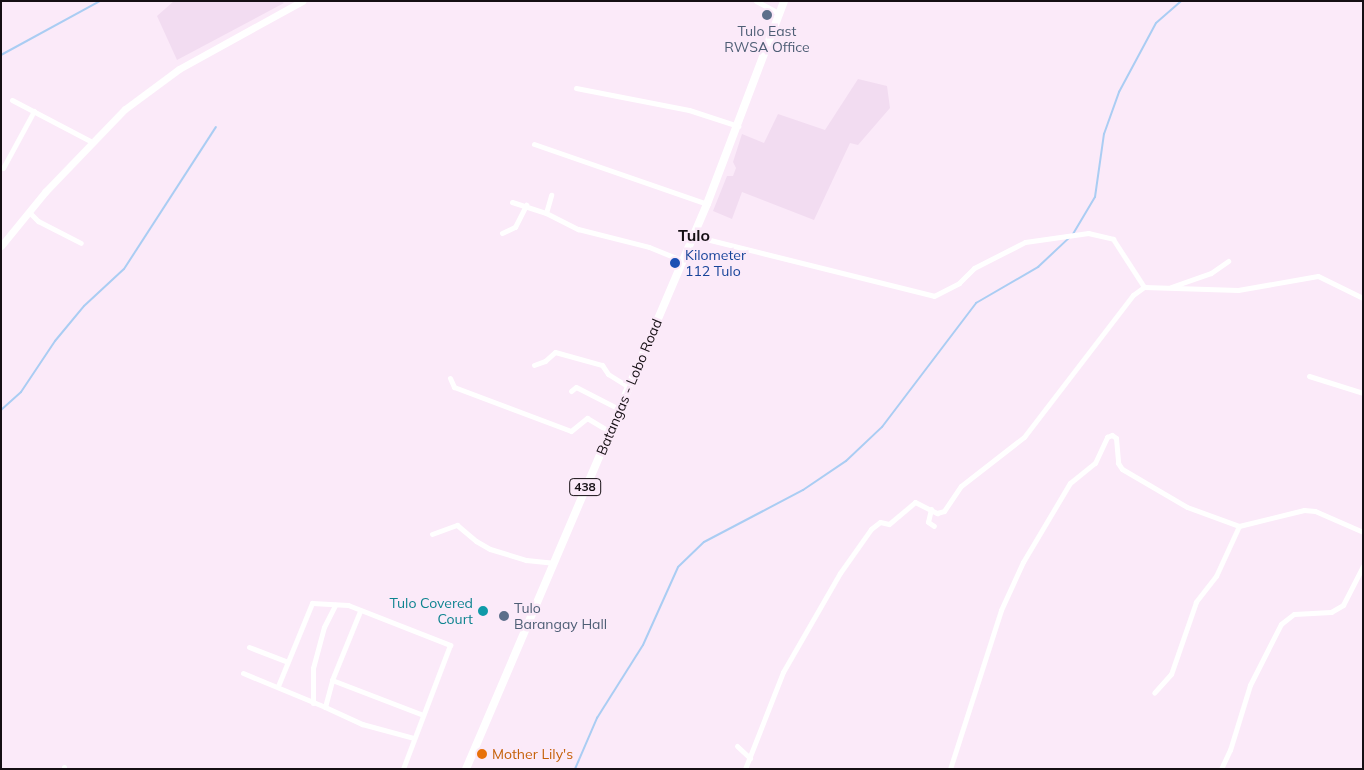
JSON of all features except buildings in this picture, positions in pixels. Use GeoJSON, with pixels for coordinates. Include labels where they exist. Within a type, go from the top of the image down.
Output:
{"type":"FeatureCollection","features":[{"type":"Feature","properties":{"kind":"main road","name":"Batangas - Lobo Road"},"geometry":{"type":"LineString","coordinates":[[466,769],[694,236],[739,126],[784,1]]}},
{"type":"Feature","properties":{"kind":"street"},"geometry":{"type":"LineString","coordinates":[[1,246],[29,212],[125,108],[179,69],[302,1]]}},
{"type":"Feature","properties":{"kind":"street"},"geometry":{"type":"LineString","coordinates":[[756,1],[779,13]]}},
{"type":"Feature","properties":{"kind":"street"},"geometry":{"type":"LineString","coordinates":[[576,88],[689,110],[739,126]]}},
{"type":"Feature","properties":{"kind":"street"},"geometry":{"type":"LineString","coordinates":[[12,100],[92,142]]}},
{"type":"Feature","properties":{"kind":"street"},"geometry":{"type":"LineString","coordinates":[[3,168],[34,111]]}},
{"type":"Feature","properties":{"kind":"street"},"geometry":{"type":"LineString","coordinates":[[534,144],[707,204]]}},
{"type":"Feature","properties":{"kind":"street"},"geometry":{"type":"LineString","coordinates":[[546,213],[551,196]]}},
{"type":"Feature","properties":{"kind":"street"},"geometry":{"type":"LineString","coordinates":[[512,202],[546,213],[578,229],[642,244],[683,261]]}},
{"type":"Feature","properties":{"kind":"street"},"geometry":{"type":"LineString","coordinates":[[502,233],[515,227],[526,205]]}},
{"type":"Feature","properties":{"kind":"street"},"geometry":{"type":"LineString","coordinates":[[29,212],[38,221],[81,243]]}},
{"type":"Feature","properties":{"kind":"street"},"geometry":{"type":"LineString","coordinates":[[694,236],[934,296],[944,294],[974,268],[1021,243],[1088,233],[1113,239],[1144,287]]}},
{"type":"Feature","properties":{"kind":"street"},"geometry":{"type":"LineString","coordinates":[[1170,287],[1211,273],[1228,261]]}},
{"type":"Feature","properties":{"kind":"street"},"geometry":{"type":"LineString","coordinates":[[745,769],[783,672],[840,573],[871,529],[880,522],[889,524],[915,502],[937,513],[944,511],[962,486],[1024,437],[1072,378],[1125,303],[1144,287],[1238,290],[1318,276],[1363,298]]}},
{"type":"Feature","properties":{"kind":"street"},"geometry":{"type":"LineString","coordinates":[[534,366],[546,361],[555,352],[602,365],[608,374],[629,387]]}},
{"type":"Feature","properties":{"kind":"street"},"geometry":{"type":"LineString","coordinates":[[1309,376],[1363,393]]}},
{"type":"Feature","properties":{"kind":"street"},"geometry":{"type":"LineString","coordinates":[[450,378],[454,386],[571,431],[587,418],[609,431]]}},
{"type":"Feature","properties":{"kind":"street"},"geometry":{"type":"LineString","coordinates":[[570,391],[576,387],[619,409]]}},
{"type":"Feature","properties":{"kind":"street"},"geometry":{"type":"LineString","coordinates":[[950,769],[1001,610],[1022,562],[1070,483],[1095,463],[1107,437],[1116,438],[1118,463],[1122,469],[1187,507],[1239,526],[1304,510],[1314,511],[1363,532]]}},
{"type":"Feature","properties":{"kind":"street"},"geometry":{"type":"LineString","coordinates":[[931,509],[928,522],[934,526]]}},
{"type":"Feature","properties":{"kind":"street"},"geometry":{"type":"LineString","coordinates":[[432,534],[457,525],[476,541],[490,548],[526,560],[553,564]]}},
{"type":"Feature","properties":{"kind":"street"},"geometry":{"type":"LineString","coordinates":[[1154,693],[1171,674],[1196,602],[1216,576],[1239,526]]}},
{"type":"Feature","properties":{"kind":"street"},"geometry":{"type":"LineString","coordinates":[[1221,769],[1230,750],[1250,685],[1281,624],[1294,614],[1331,612],[1343,605],[1363,566]]}},
{"type":"Feature","properties":{"kind":"street"},"geometry":{"type":"LineString","coordinates":[[278,686],[286,661],[309,606],[317,602],[336,604],[360,610],[451,647],[403,769]]}},
{"type":"Feature","properties":{"kind":"street"},"geometry":{"type":"LineString","coordinates":[[313,703],[313,668],[324,626],[336,604]]}},
{"type":"Feature","properties":{"kind":"street"},"geometry":{"type":"LineString","coordinates":[[325,708],[332,680],[360,610]]}},
{"type":"Feature","properties":{"kind":"street"},"geometry":{"type":"LineString","coordinates":[[249,647],[286,661]]}},
{"type":"Feature","properties":{"kind":"street"},"geometry":{"type":"LineString","coordinates":[[243,673],[278,686],[362,724],[414,738]]}},
{"type":"Feature","properties":{"kind":"street"},"geometry":{"type":"LineString","coordinates":[[332,680],[423,715]]}},
{"type":"Feature","properties":{"kind":"street"},"geometry":{"type":"LineString","coordinates":[[737,746],[750,758]]}},
{"type":"Feature","properties":{"kind":"shaded area"},"geometry":{"type":"Polygon","coordinates":[[[174,1],[281,1],[284,3],[177,60],[157,16],[174,1]]]}},
{"type":"Feature","properties":{"kind":"shaded area"},"geometry":{"type":"Polygon","coordinates":[[[858,79],[887,86],[890,108],[858,145],[850,143],[814,220],[742,192],[732,219],[713,211],[727,176],[733,176],[736,168],[733,162],[742,134],[764,143],[778,114],[825,130],[858,79]]]}},
{"type":"Feature","properties":{"kind":"waterway"},"geometry":{"type":"LineString","coordinates":[[1,55],[100,1]]}},
{"type":"Feature","properties":{"kind":"waterway"},"geometry":{"type":"LineString","coordinates":[[1073,234],[1095,197],[1104,134],[1119,92],[1156,23],[1181,1]]}},
{"type":"Feature","properties":{"kind":"waterway"},"geometry":{"type":"LineString","coordinates":[[1,410],[21,392],[55,341],[84,306],[124,269],[216,127]]}},
{"type":"Feature","properties":{"kind":"waterway"},"geometry":{"type":"LineString","coordinates":[[575,769],[597,718],[643,645],[678,567],[704,542],[803,490],[846,461],[882,427],[976,303],[1038,267],[1070,237]]}},
{"type":"Feature","properties":{"kind":"place","name":"Tulo East RWSA Office"},"geometry":{"type":"Point","coordinates":[767,15]}},
{"type":"Feature","properties":{"kind":"place","name":"Kilometer 112 Tulo"},"geometry":{"type":"Point","coordinates":[675,263]}},
{"type":"Feature","properties":{"kind":"place","name":"Tulo Covered Court"},"geometry":{"type":"Point","coordinates":[483,611]}},
{"type":"Feature","properties":{"kind":"place","name":"Tulo Barangay Hall"},"geometry":{"type":"Point","coordinates":[504,616]}},
{"type":"Feature","properties":{"kind":"place","name":"Mother Lily's"},"geometry":{"type":"Point","coordinates":[482,754]}},
{"type":"Feature","properties":{"kind":"district","name":"Tulo"},"geometry":{"type":"Point","coordinates":[694,235]}}]}
